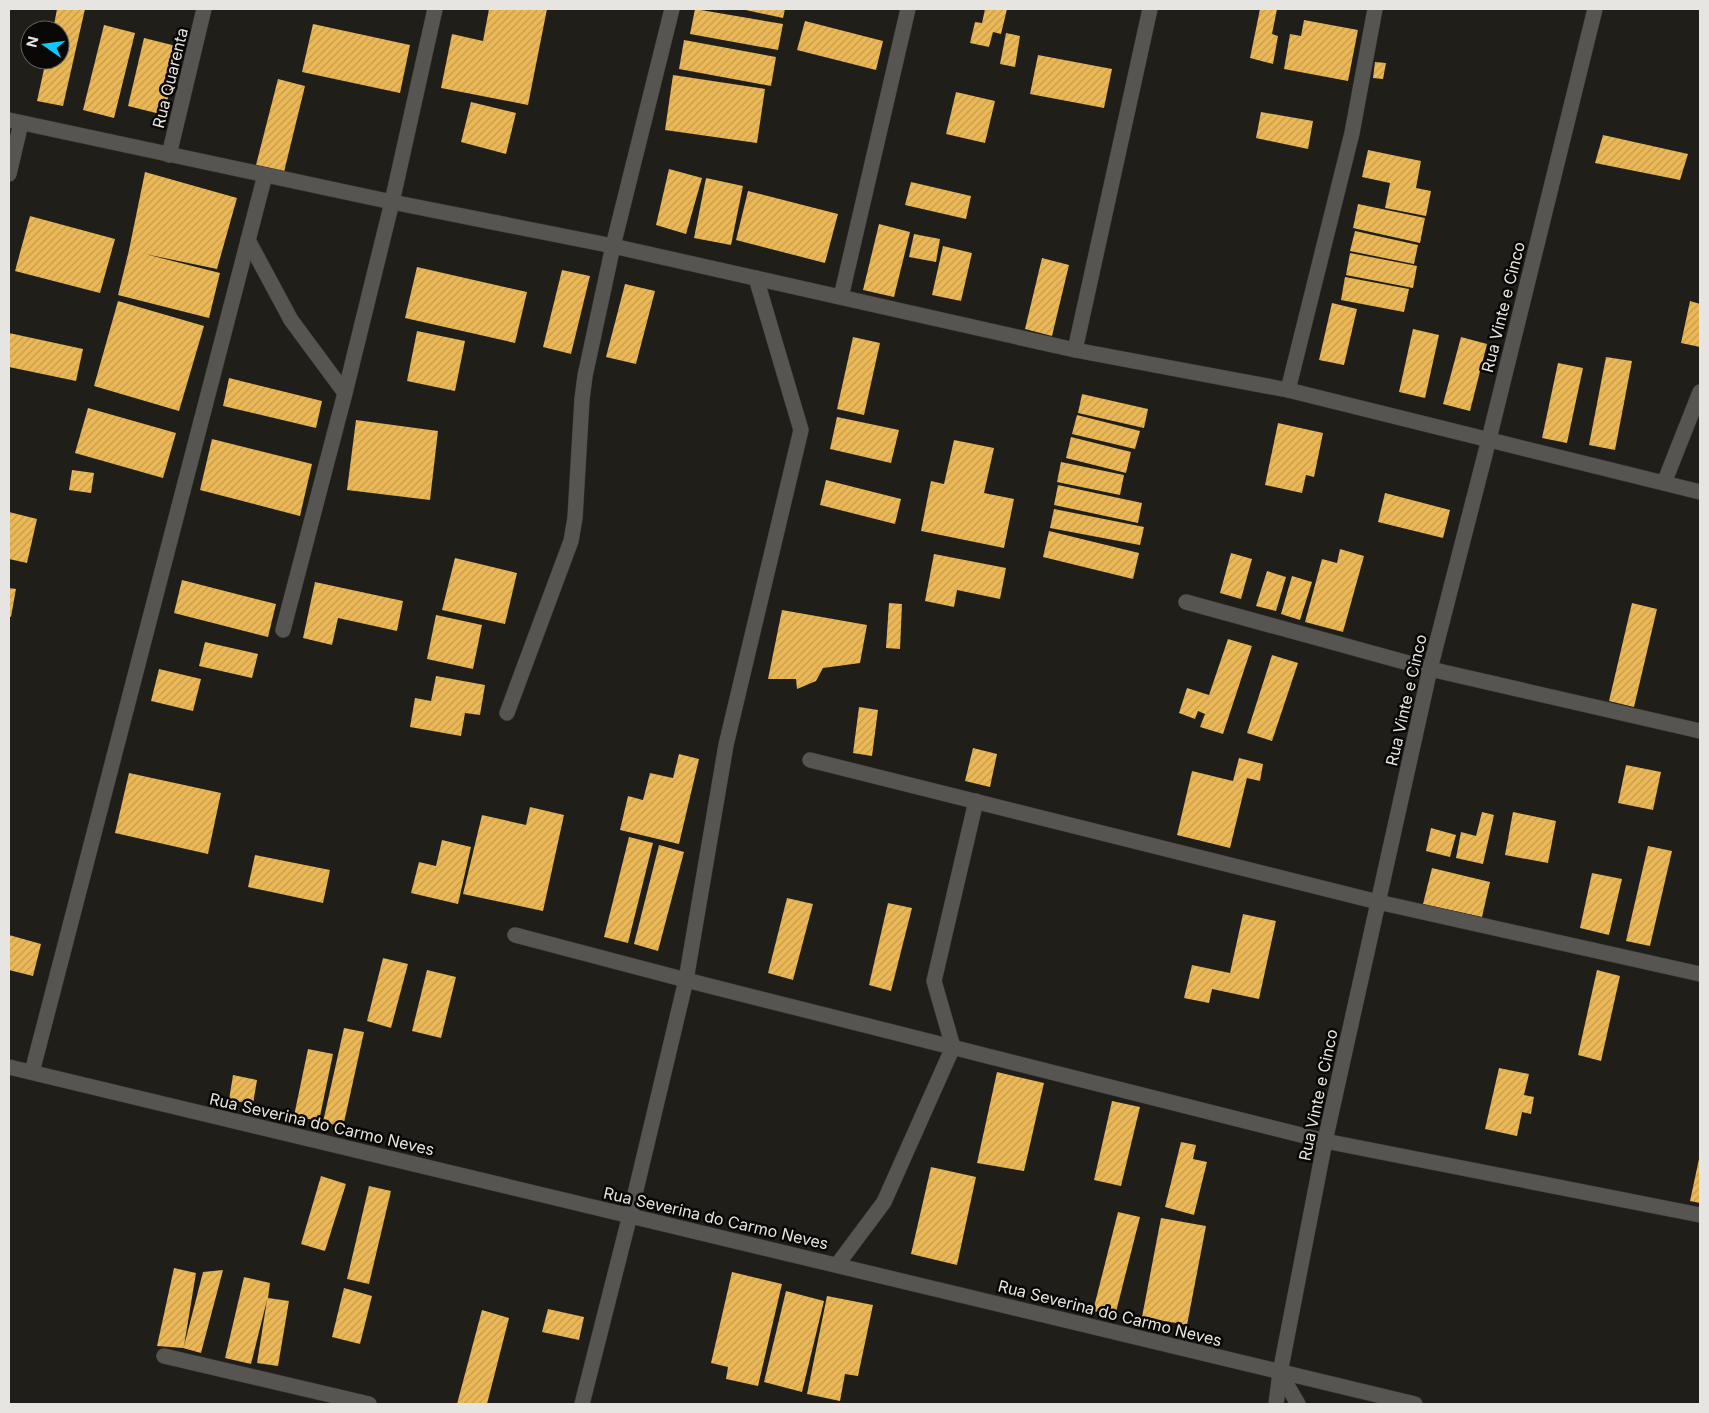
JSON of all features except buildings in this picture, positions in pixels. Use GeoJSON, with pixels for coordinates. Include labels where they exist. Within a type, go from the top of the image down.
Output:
{"type":"FeatureCollection","features":[{"type":"Feature","properties":{"kind":"street","name":"Rua Quarenta"},"geometry":{"type":"LineString","coordinates":[[169,155],[204,9]]}},
{"type":"Feature","properties":{"kind":"street"},"geometry":{"type":"LineString","coordinates":[[283,630],[345,393],[392,202],[435,9]]}},
{"type":"Feature","properties":{"kind":"street"},"geometry":{"type":"LineString","coordinates":[[507,713],[571,541],[575,518],[585,376],[613,246],[672,9]]}},
{"type":"Feature","properties":{"kind":"street"},"geometry":{"type":"LineString","coordinates":[[841,297],[908,9]]}},
{"type":"Feature","properties":{"kind":"street"},"geometry":{"type":"LineString","coordinates":[[1075,350],[1150,9]]}},
{"type":"Feature","properties":{"kind":"street"},"geometry":{"type":"LineString","coordinates":[[1288,390],[1352,133],[1375,9]]}},
{"type":"Feature","properties":{"kind":"street","name":"Rua Vinte e Cinco"},"geometry":{"type":"LineString","coordinates":[[1276,1404],[1280,1373],[1325,1140],[1430,669],[1489,439],[1594,9]]}},
{"type":"Feature","properties":{"kind":"street"},"geometry":{"type":"LineString","coordinates":[[9,174],[15,122],[392,202],[613,246],[1075,350],[1288,390],[1700,492]]}},
{"type":"Feature","properties":{"kind":"street"},"geometry":{"type":"LineString","coordinates":[[32,1072],[265,175]]}},
{"type":"Feature","properties":{"kind":"street"},"geometry":{"type":"LineString","coordinates":[[248,240],[291,320],[345,393]]}},
{"type":"Feature","properties":{"kind":"street"},"geometry":{"type":"LineString","coordinates":[[582,1404],[630,1215],[686,980],[726,745],[801,430],[756,278]]}},
{"type":"Feature","properties":{"kind":"street"},"geometry":{"type":"LineString","coordinates":[[1664,483],[1700,392]]}},
{"type":"Feature","properties":{"kind":"street"},"geometry":{"type":"LineString","coordinates":[[1186,602],[1430,669],[1700,731]]}},
{"type":"Feature","properties":{"kind":"street"},"geometry":{"type":"LineString","coordinates":[[810,760],[1378,902],[1700,974]]}},
{"type":"Feature","properties":{"kind":"street"},"geometry":{"type":"LineString","coordinates":[[837,1265],[884,1202],[953,1047],[934,981],[976,801]]}},
{"type":"Feature","properties":{"kind":"street"},"geometry":{"type":"LineString","coordinates":[[515,935],[686,980],[1325,1140],[1700,1215]]}},
{"type":"Feature","properties":{"kind":"street","name":"Rua Severina do Carmo Neves"},"geometry":{"type":"LineString","coordinates":[[9,1067],[1415,1404]]}},
{"type":"Feature","properties":{"kind":"street"},"geometry":{"type":"LineString","coordinates":[[164,1356],[369,1404]]}},
{"type":"Feature","properties":{"kind":"street"},"geometry":{"type":"LineString","coordinates":[[1280,1373],[1298,1404]]}}]}
